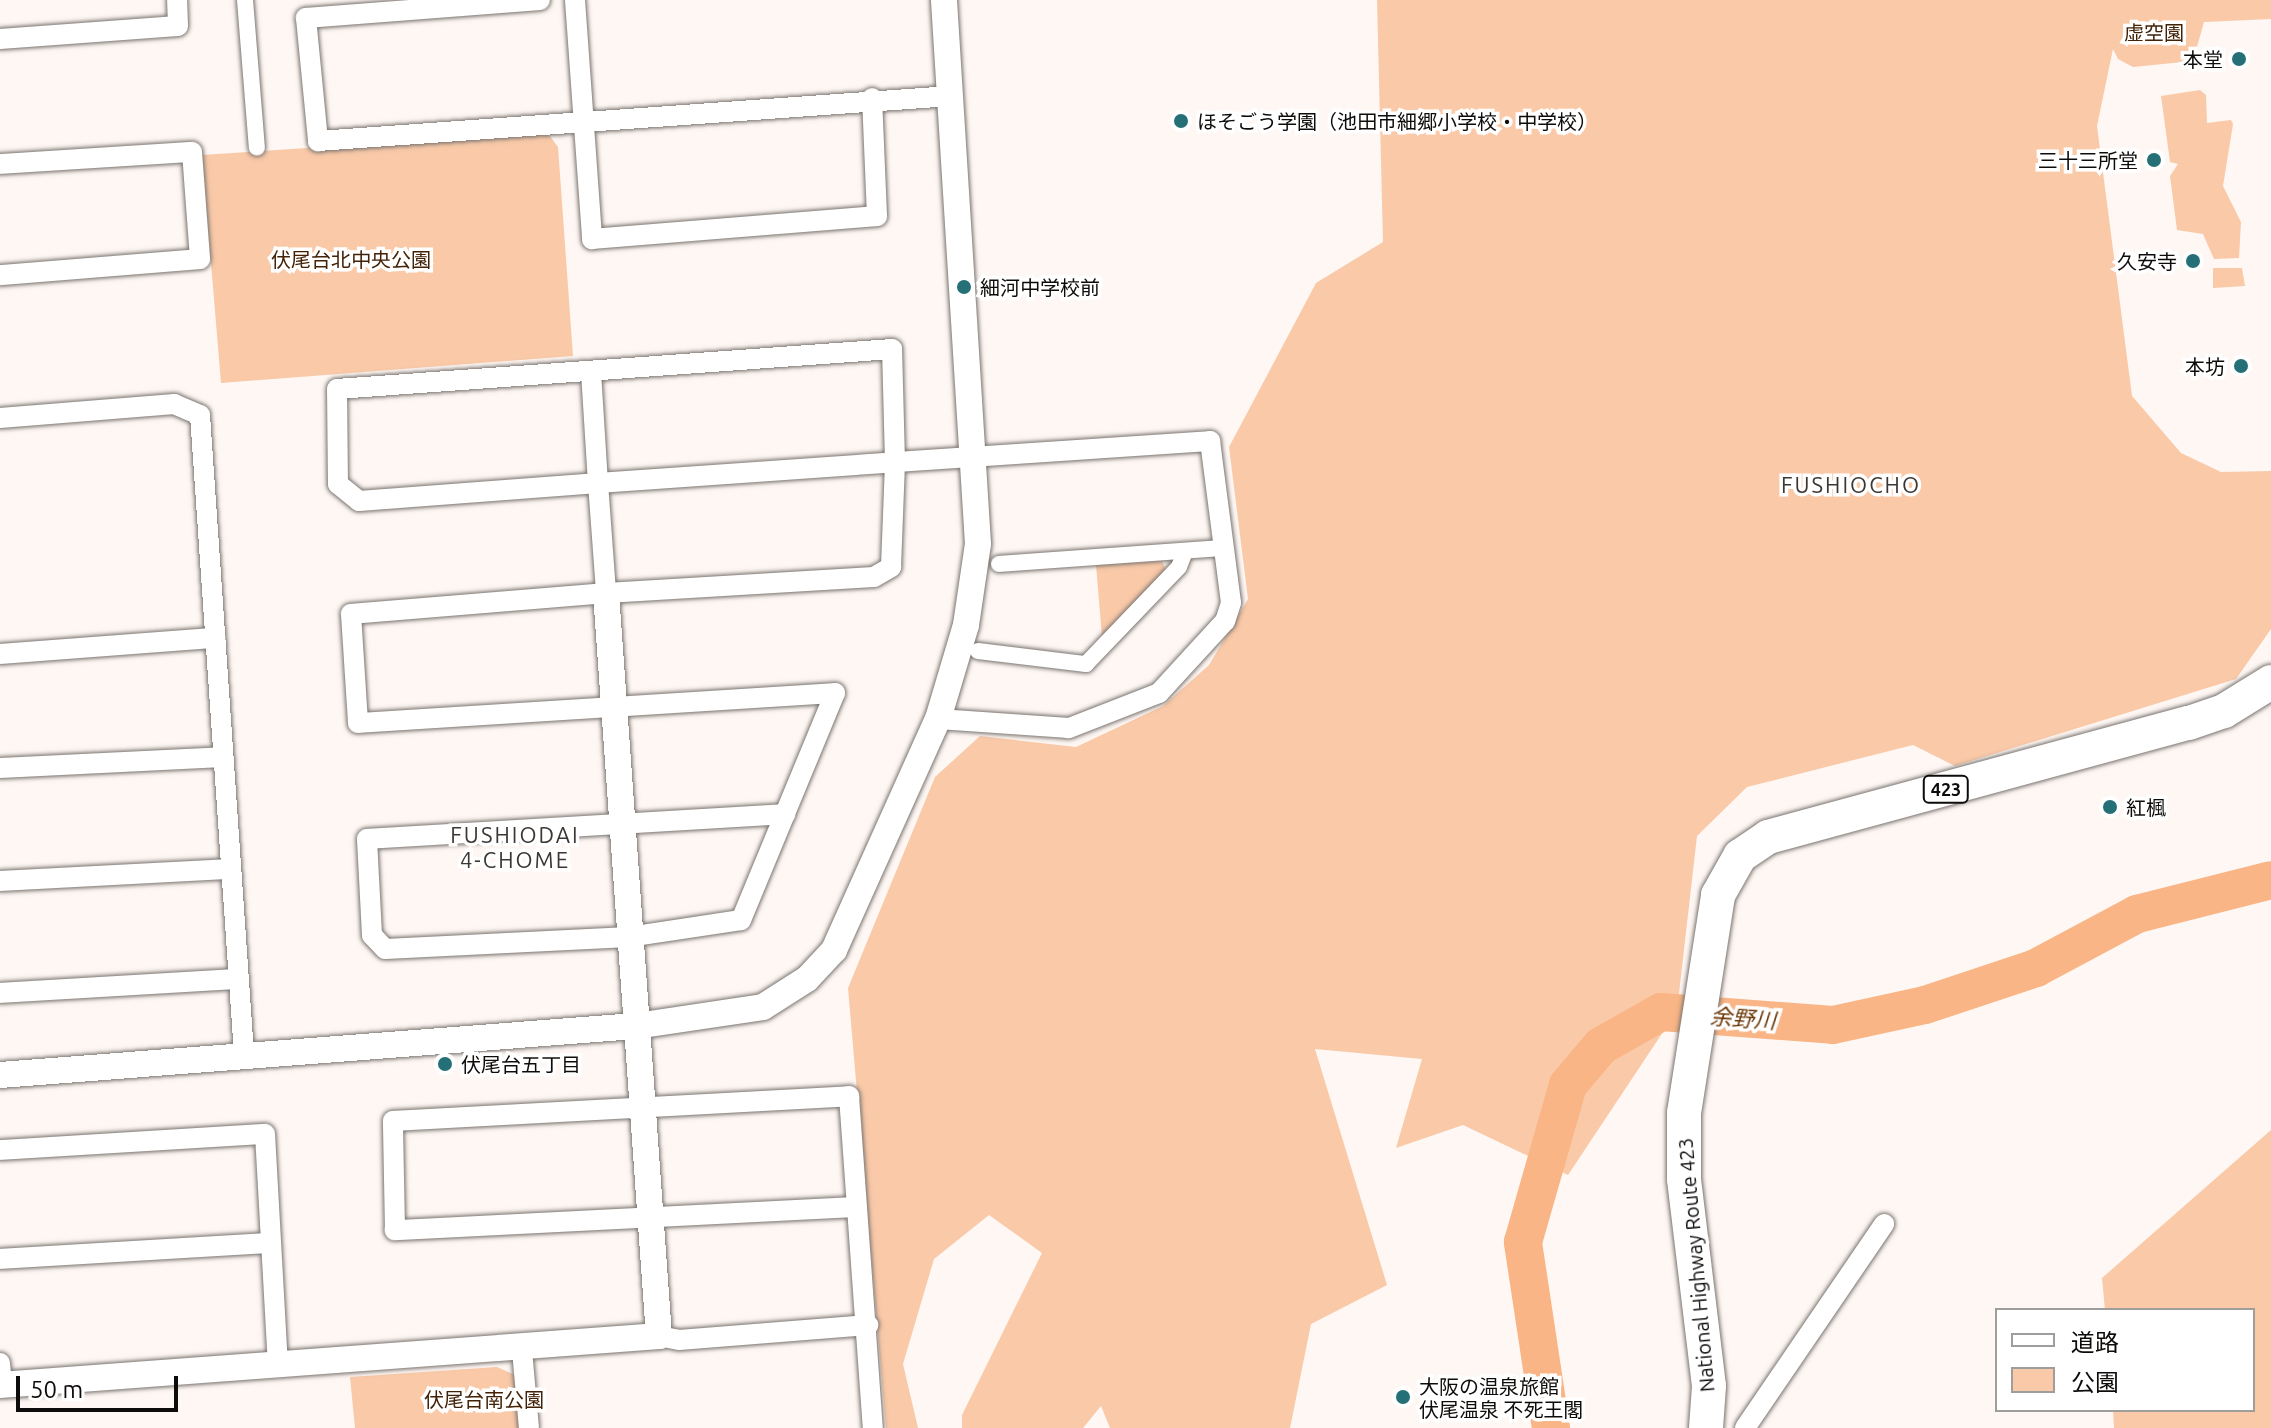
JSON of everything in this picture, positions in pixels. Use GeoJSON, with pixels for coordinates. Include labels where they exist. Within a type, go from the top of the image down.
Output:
{"type":"FeatureCollection","features":[{"type":"Feature","properties":{"kind":"highway","name":"National Highway Route 423"},"geometry":{"type":"LineString","coordinates":[[1706,1428],[1706,1345],[1683,1144],[1694,1042],[1718,895],[1740,856],[1768,837],[2189,723],[2224,711],[2271,682]]}},
{"type":"Feature","properties":{"kind":"street"},"geometry":{"type":"LineString","coordinates":[[0,39],[178,26],[177,0]]}},
{"type":"Feature","properties":{"kind":"street"},"geometry":{"type":"LineString","coordinates":[[245,0],[257,148]]}},
{"type":"Feature","properties":{"kind":"street"},"geometry":{"type":"LineString","coordinates":[[540,0],[306,18],[318,141],[872,98],[950,96]]}},
{"type":"Feature","properties":{"kind":"street"},"geometry":{"type":"LineString","coordinates":[[575,0],[592,239],[877,216],[872,98]]}},
{"type":"Feature","properties":{"kind":"street"},"geometry":{"type":"LineString","coordinates":[[0,1075],[636,1026],[763,1007],[807,979],[834,950],[938,719],[968,611],[978,544],[976,457],[944,0]]}},
{"type":"Feature","properties":{"kind":"street"},"geometry":{"type":"LineString","coordinates":[[0,164],[192,152],[200,259],[0,275]]}},
{"type":"Feature","properties":{"kind":"street"},"geometry":{"type":"LineString","coordinates":[[785,814],[367,839],[372,935],[385,949],[629,937],[741,920],[785,814],[835,693],[358,723],[351,614],[606,593],[874,577],[891,567],[895,462],[892,349],[337,389],[338,484],[359,501],[895,462],[1210,441],[1231,603],[1225,621],[1159,693],[1069,728],[938,719]]}},
{"type":"Feature","properties":{"kind":"street"},"geometry":{"type":"LineString","coordinates":[[591,372],[612,707],[659,1336]]}},
{"type":"Feature","properties":{"kind":"street"},"geometry":{"type":"LineString","coordinates":[[0,418],[174,404],[200,415],[244,1054]]}},
{"type":"Feature","properties":{"kind":"street"},"geometry":{"type":"LineString","coordinates":[[999,564],[1224,548]]}},
{"type":"Feature","properties":{"kind":"street"},"geometry":{"type":"LineString","coordinates":[[978,651],[1086,664],[1179,567],[1185,551]]}},
{"type":"Feature","properties":{"kind":"street"},"geometry":{"type":"LineString","coordinates":[[0,654],[215,638]]}},
{"type":"Feature","properties":{"kind":"street"},"geometry":{"type":"LineString","coordinates":[[0,768],[223,757]]}},
{"type":"Feature","properties":{"kind":"street"},"geometry":{"type":"LineString","coordinates":[[0,881],[231,869]]}},
{"type":"Feature","properties":{"kind":"street"},"geometry":{"type":"LineString","coordinates":[[0,993],[239,979]]}},
{"type":"Feature","properties":{"kind":"street"},"geometry":{"type":"LineString","coordinates":[[855,1207],[395,1230],[393,1121],[849,1096],[855,1207],[868,1325],[873,1428]]}},
{"type":"Feature","properties":{"kind":"street"},"geometry":{"type":"LineString","coordinates":[[0,1150],[265,1134],[278,1364]]}},
{"type":"Feature","properties":{"kind":"street"},"geometry":{"type":"LineString","coordinates":[[1745,1428],[1884,1224]]}},
{"type":"Feature","properties":{"kind":"street"},"geometry":{"type":"LineString","coordinates":[[0,1259],[271,1243]]}},
{"type":"Feature","properties":{"kind":"street"},"geometry":{"type":"LineString","coordinates":[[1,1378],[522,1350],[659,1336],[679,1340],[868,1325]]}},
{"type":"Feature","properties":{"kind":"street"},"geometry":{"type":"LineString","coordinates":[[522,1350],[529,1428]]}},
{"type":"Feature","properties":{"kind":"green space","name":"虚空園"},"geometry":{"type":"Polygon","coordinates":[[[1377,0],[2271,0],[2271,19],[2204,22],[2193,61],[2133,67],[2118,59],[2113,49],[2097,126],[2132,396],[2181,453],[2221,472],[2271,471],[2271,629],[2236,679],[1955,766],[1913,745],[1747,787],[1697,836],[1677,1011],[1568,1175],[1463,1125],[1396,1148],[1422,1059],[1315,1049],[1387,1285],[1311,1324],[1290,1428],[1110,1428],[1101,1406],[1083,1428],[962,1428],[962,1415],[1042,1253],[989,1215],[934,1259],[903,1364],[918,1428],[886,1428],[848,988],[935,777],[980,736],[1076,747],[1163,706],[1209,665],[1248,599],[1229,447],[1316,283],[1383,242],[1377,0]]]}},
{"type":"Feature","properties":{"kind":"green space"},"geometry":{"type":"Polygon","coordinates":[[[2200,90],[2206,95],[2207,123],[2231,120],[2233,124],[2223,186],[2241,222],[2239,258],[2214,259],[2203,234],[2177,230],[2170,176],[2178,164],[2170,162],[2161,96],[2200,90]]]}},
{"type":"Feature","properties":{"kind":"green space","name":"伏尾台北中央公園"},"geometry":{"type":"Polygon","coordinates":[[[547,132],[558,147],[573,356],[221,383],[202,155],[547,132]]]}},
{"type":"Feature","properties":{"kind":"green space"},"geometry":{"type":"Polygon","coordinates":[[[2213,268],[2242,268],[2245,286],[2213,288],[2213,268]]]}},
{"type":"Feature","properties":{"kind":"green space"},"geometry":{"type":"Polygon","coordinates":[[[1162,561],[1166,570],[1102,637],[1096,565],[1162,561]]]}},
{"type":"Feature","properties":{"kind":"green space"},"geometry":{"type":"Polygon","coordinates":[[[2271,1130],[2271,1428],[2114,1428],[2113,1412],[2255,1412],[2255,1308],[2105,1308],[2102,1278],[2271,1130]]]}},
{"type":"Feature","properties":{"kind":"green space","name":"伏尾台南公園"},"geometry":{"type":"Polygon","coordinates":[[[497,1367],[515,1375],[519,1428],[355,1428],[350,1377],[497,1367]]]}},
{"type":"Feature","properties":{"kind":"waterway","name":"余野川"},"geometry":{"type":"LineString","coordinates":[[1551,1428],[1523,1242],[1568,1085],[1601,1046],[1661,1012],[1833,1025],[1925,1005],[2036,968],[2137,914],[2271,880]]}},
{"type":"Feature","properties":{"kind":"place","name":"本堂"},"geometry":{"type":"Point","coordinates":[2239,59]}},
{"type":"Feature","properties":{"kind":"place","name":"ほそごう学園（池田市細郷小学校・中学校）"},"geometry":{"type":"Point","coordinates":[1181,121]}},
{"type":"Feature","properties":{"kind":"place","name":"三十三所堂"},"geometry":{"type":"Point","coordinates":[2154,160]}},
{"type":"Feature","properties":{"kind":"place","name":"久安寺"},"geometry":{"type":"Point","coordinates":[2193,261]}},
{"type":"Feature","properties":{"kind":"place","name":"細河中学校前"},"geometry":{"type":"Point","coordinates":[964,287]}},
{"type":"Feature","properties":{"kind":"place","name":"本坊"},"geometry":{"type":"Point","coordinates":[2241,366]}},
{"type":"Feature","properties":{"kind":"place","name":"紅楓"},"geometry":{"type":"Point","coordinates":[2110,807]}},
{"type":"Feature","properties":{"kind":"place","name":"伏尾台五丁目"},"geometry":{"type":"Point","coordinates":[445,1064]}},
{"type":"Feature","properties":{"kind":"place","name":"大阪の温泉旅館 伏尾温泉 不死王閣"},"geometry":{"type":"Point","coordinates":[1403,1397]}},
{"type":"Feature","properties":{"kind":"district","name":"FUSHIOCHO"},"geometry":{"type":"Point","coordinates":[1851,485]}},
{"type":"Feature","properties":{"kind":"district","name":"FUSHIODAI 4-CHOME"},"geometry":{"type":"Point","coordinates":[515,846]}}]}
